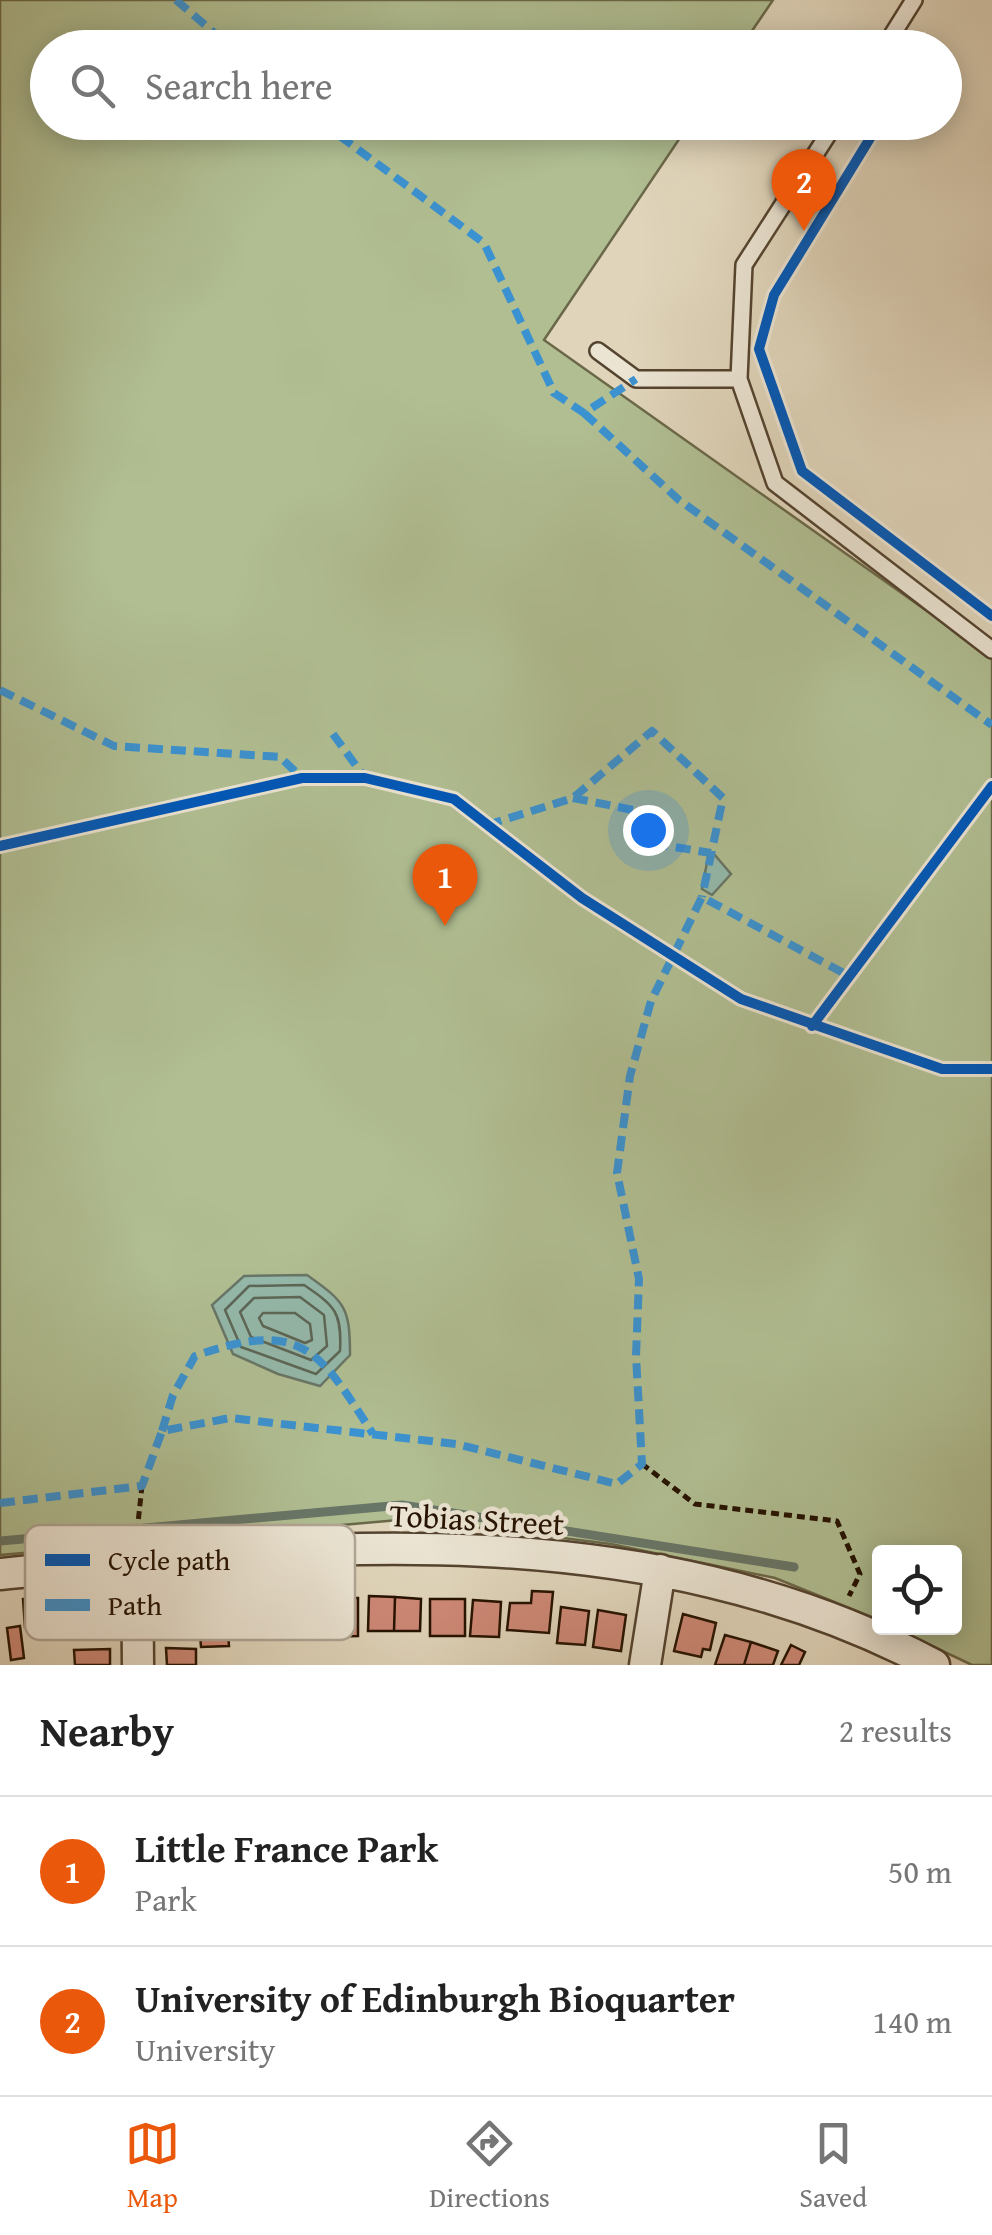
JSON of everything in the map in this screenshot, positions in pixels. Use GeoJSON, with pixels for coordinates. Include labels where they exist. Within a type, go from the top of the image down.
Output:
{"type":"FeatureCollection","features":[{"type":"Feature","properties":{"kind":"street","name":"Tobias Street"},"geometry":{"type":"LineString","coordinates":[[355,1548],[471,1548],[660,1570],[767,1594],[838,1620],[934,1665]]}},
{"type":"Feature","properties":{"kind":"street"},"geometry":{"type":"LineString","coordinates":[[646,1665],[660,1570]]}},
{"type":"Feature","properties":{"kind":"street","name":"Tobias Street"},"geometry":{"type":"LineString","coordinates":[[0,1574],[25,1572]]}},
{"type":"Feature","properties":{"kind":"lane"},"geometry":{"type":"LineString","coordinates":[[895,30],[914,0]]}},
{"type":"Feature","properties":{"kind":"lane"},"geometry":{"type":"LineString","coordinates":[[824,140],[744,265],[739,380],[775,483],[992,650]]}},
{"type":"Feature","properties":{"kind":"lane"},"geometry":{"type":"LineString","coordinates":[[598,351],[636,379],[739,380]]}},
{"type":"Feature","properties":{"kind":"path"},"geometry":{"type":"LineString","coordinates":[[642,1464],[695,1504],[837,1521],[860,1574],[838,1620]]}},
{"type":"Feature","properties":{"kind":"path"},"geometry":{"type":"LineString","coordinates":[[138,1525],[142,1486]]}},
{"type":"Feature","properties":{"kind":"path"},"geometry":{"type":"LineString","coordinates":[[98,1640],[138,1650]]}},
{"type":"Feature","properties":{"kind":"shaded area"},"geometry":{"type":"Polygon","coordinates":[[[0,0],[773,0],[753,30],[30,30],[30,140],[679,140],[544,340],[992,657],[992,1665],[972,1665],[909,1635],[962,1635],[962,1545],[872,1545],[872,1617],[775,1578],[611,1544],[410,1519],[342,1525],[25,1525],[25,1553],[0,1555],[0,0]]]}},
{"type":"Feature","properties":{"kind":"water"},"geometry":{"type":"Polygon","coordinates":[[[714,854],[731,874],[712,895],[702,889],[708,857],[714,854]]]}},
{"type":"Feature","properties":{"kind":"water"},"geometry":{"type":"Polygon","coordinates":[[[307,1275],[343,1307],[349,1326],[350,1355],[320,1386],[278,1374],[233,1354],[212,1305],[244,1276],[307,1275]]]}},
{"type":"Feature","properties":{"kind":"building"},"geometry":{"type":"Polygon","coordinates":[[[532,1591],[553,1592],[549,1633],[507,1630],[510,1603],[531,1603],[532,1591]]]}},
{"type":"Feature","properties":{"kind":"building"},"geometry":{"type":"Polygon","coordinates":[[[369,1596],[395,1597],[394,1631],[368,1631],[369,1596]]]}},
{"type":"Feature","properties":{"kind":"building"},"geometry":{"type":"Polygon","coordinates":[[[395,1597],[421,1599],[420,1631],[394,1631],[395,1597]]]}},
{"type":"Feature","properties":{"kind":"building"},"geometry":{"type":"Polygon","coordinates":[[[358,1598],[358,1636],[355,1636],[358,1598]]]}},
{"type":"Feature","properties":{"kind":"building"},"geometry":{"type":"Polygon","coordinates":[[[430,1599],[465,1599],[465,1636],[430,1636],[430,1599]]]}},
{"type":"Feature","properties":{"kind":"building"},"geometry":{"type":"Polygon","coordinates":[[[473,1600],[501,1602],[499,1637],[470,1636],[473,1600]]]}},
{"type":"Feature","properties":{"kind":"building"},"geometry":{"type":"Polygon","coordinates":[[[561,1607],[589,1611],[585,1645],[557,1643],[561,1607]]]}},
{"type":"Feature","properties":{"kind":"building"},"geometry":{"type":"Polygon","coordinates":[[[598,1610],[626,1615],[621,1651],[593,1647],[598,1610]]]}},
{"type":"Feature","properties":{"kind":"building"},"geometry":{"type":"Polygon","coordinates":[[[683,1614],[716,1623],[710,1650],[703,1649],[701,1657],[674,1651],[683,1614]]]}},
{"type":"Feature","properties":{"kind":"building"},"geometry":{"type":"Polygon","coordinates":[[[20,1626],[24,1658],[11,1660],[7,1628],[20,1626]]]}},
{"type":"Feature","properties":{"kind":"building"},"geometry":{"type":"Polygon","coordinates":[[[725,1635],[751,1642],[744,1665],[715,1665],[725,1635]]]}},
{"type":"Feature","properties":{"kind":"building"},"geometry":{"type":"Polygon","coordinates":[[[200,1640],[229,1640],[229,1646],[201,1647],[200,1640]]]}},
{"type":"Feature","properties":{"kind":"building"},"geometry":{"type":"Polygon","coordinates":[[[751,1642],[778,1651],[773,1665],[744,1665],[751,1642]]]}},
{"type":"Feature","properties":{"kind":"building"},"geometry":{"type":"Polygon","coordinates":[[[791,1645],[805,1652],[799,1665],[781,1665],[791,1645]]]}},
{"type":"Feature","properties":{"kind":"building"},"geometry":{"type":"Polygon","coordinates":[[[166,1648],[196,1649],[196,1665],[167,1665],[166,1648]]]}},
{"type":"Feature","properties":{"kind":"building"},"geometry":{"type":"Polygon","coordinates":[[[110,1649],[110,1665],[75,1665],[74,1650],[110,1649]]]}},
{"type":"Feature","properties":{"kind":"waterway"},"geometry":{"type":"LineString","coordinates":[[179,1525],[402,1505],[794,1567]]}},
{"type":"Feature","properties":{"kind":"waterway"},"geometry":{"type":"LineString","coordinates":[[0,1541],[25,1539]]}},
{"type":"Feature","properties":{"kind":"marked path"},"geometry":{"type":"LineString","coordinates":[[176,0],[211,30]]}},
{"type":"Feature","properties":{"kind":"marked path"},"geometry":{"type":"LineString","coordinates":[[345,140],[484,243],[554,393],[584,413],[636,379]]}},
{"type":"Feature","properties":{"kind":"marked path"},"geometry":{"type":"LineString","coordinates":[[584,413],[679,500],[992,725]]}},
{"type":"Feature","properties":{"kind":"marked path"},"geometry":{"type":"LineString","coordinates":[[0,690],[114,746],[280,757],[302,778]]}},
{"type":"Feature","properties":{"kind":"marked path"},"geometry":{"type":"LineString","coordinates":[[487,825],[573,798],[652,731],[723,798],[702,897]]}},
{"type":"Feature","properties":{"kind":"marked path"},"geometry":{"type":"LineString","coordinates":[[333,734],[365,778]]}},
{"type":"Feature","properties":{"kind":"marked path"},"geometry":{"type":"LineString","coordinates":[[573,798],[648,813],[644,842],[711,853]]}},
{"type":"Feature","properties":{"kind":"marked path"},"geometry":{"type":"LineString","coordinates":[[0,1503],[142,1486],[162,1431],[230,1418],[456,1444],[617,1484],[642,1464],[636,1356],[639,1279],[617,1173],[630,1076],[651,1001],[702,897],[849,976]]}},
{"type":"Feature","properties":{"kind":"marked path"},"geometry":{"type":"LineString","coordinates":[[162,1431],[173,1395],[195,1356],[260,1340],[304,1349],[321,1362],[373,1434]]}},
{"type":"Feature","properties":{"kind":"cycle path"},"geometry":{"type":"LineString","coordinates":[[869,140],[774,295],[759,349],[802,471],[992,616]]}},
{"type":"Feature","properties":{"kind":"cycle path"},"geometry":{"type":"LineString","coordinates":[[0,846],[302,778],[365,778],[454,799],[582,898],[741,999],[942,1069],[992,1069]]}},
{"type":"Feature","properties":{"kind":"cycle path"},"geometry":{"type":"LineString","coordinates":[[812,1026],[992,786]]}},
{"type":"Feature","properties":{"kind":"place","name":"University of Edinburgh Bioquarter"},"geometry":{"type":"Point","coordinates":[804,231]}},
{"type":"Feature","properties":{"kind":"place","name":"Little France Park"},"geometry":{"type":"Point","coordinates":[445,926]}}]}
